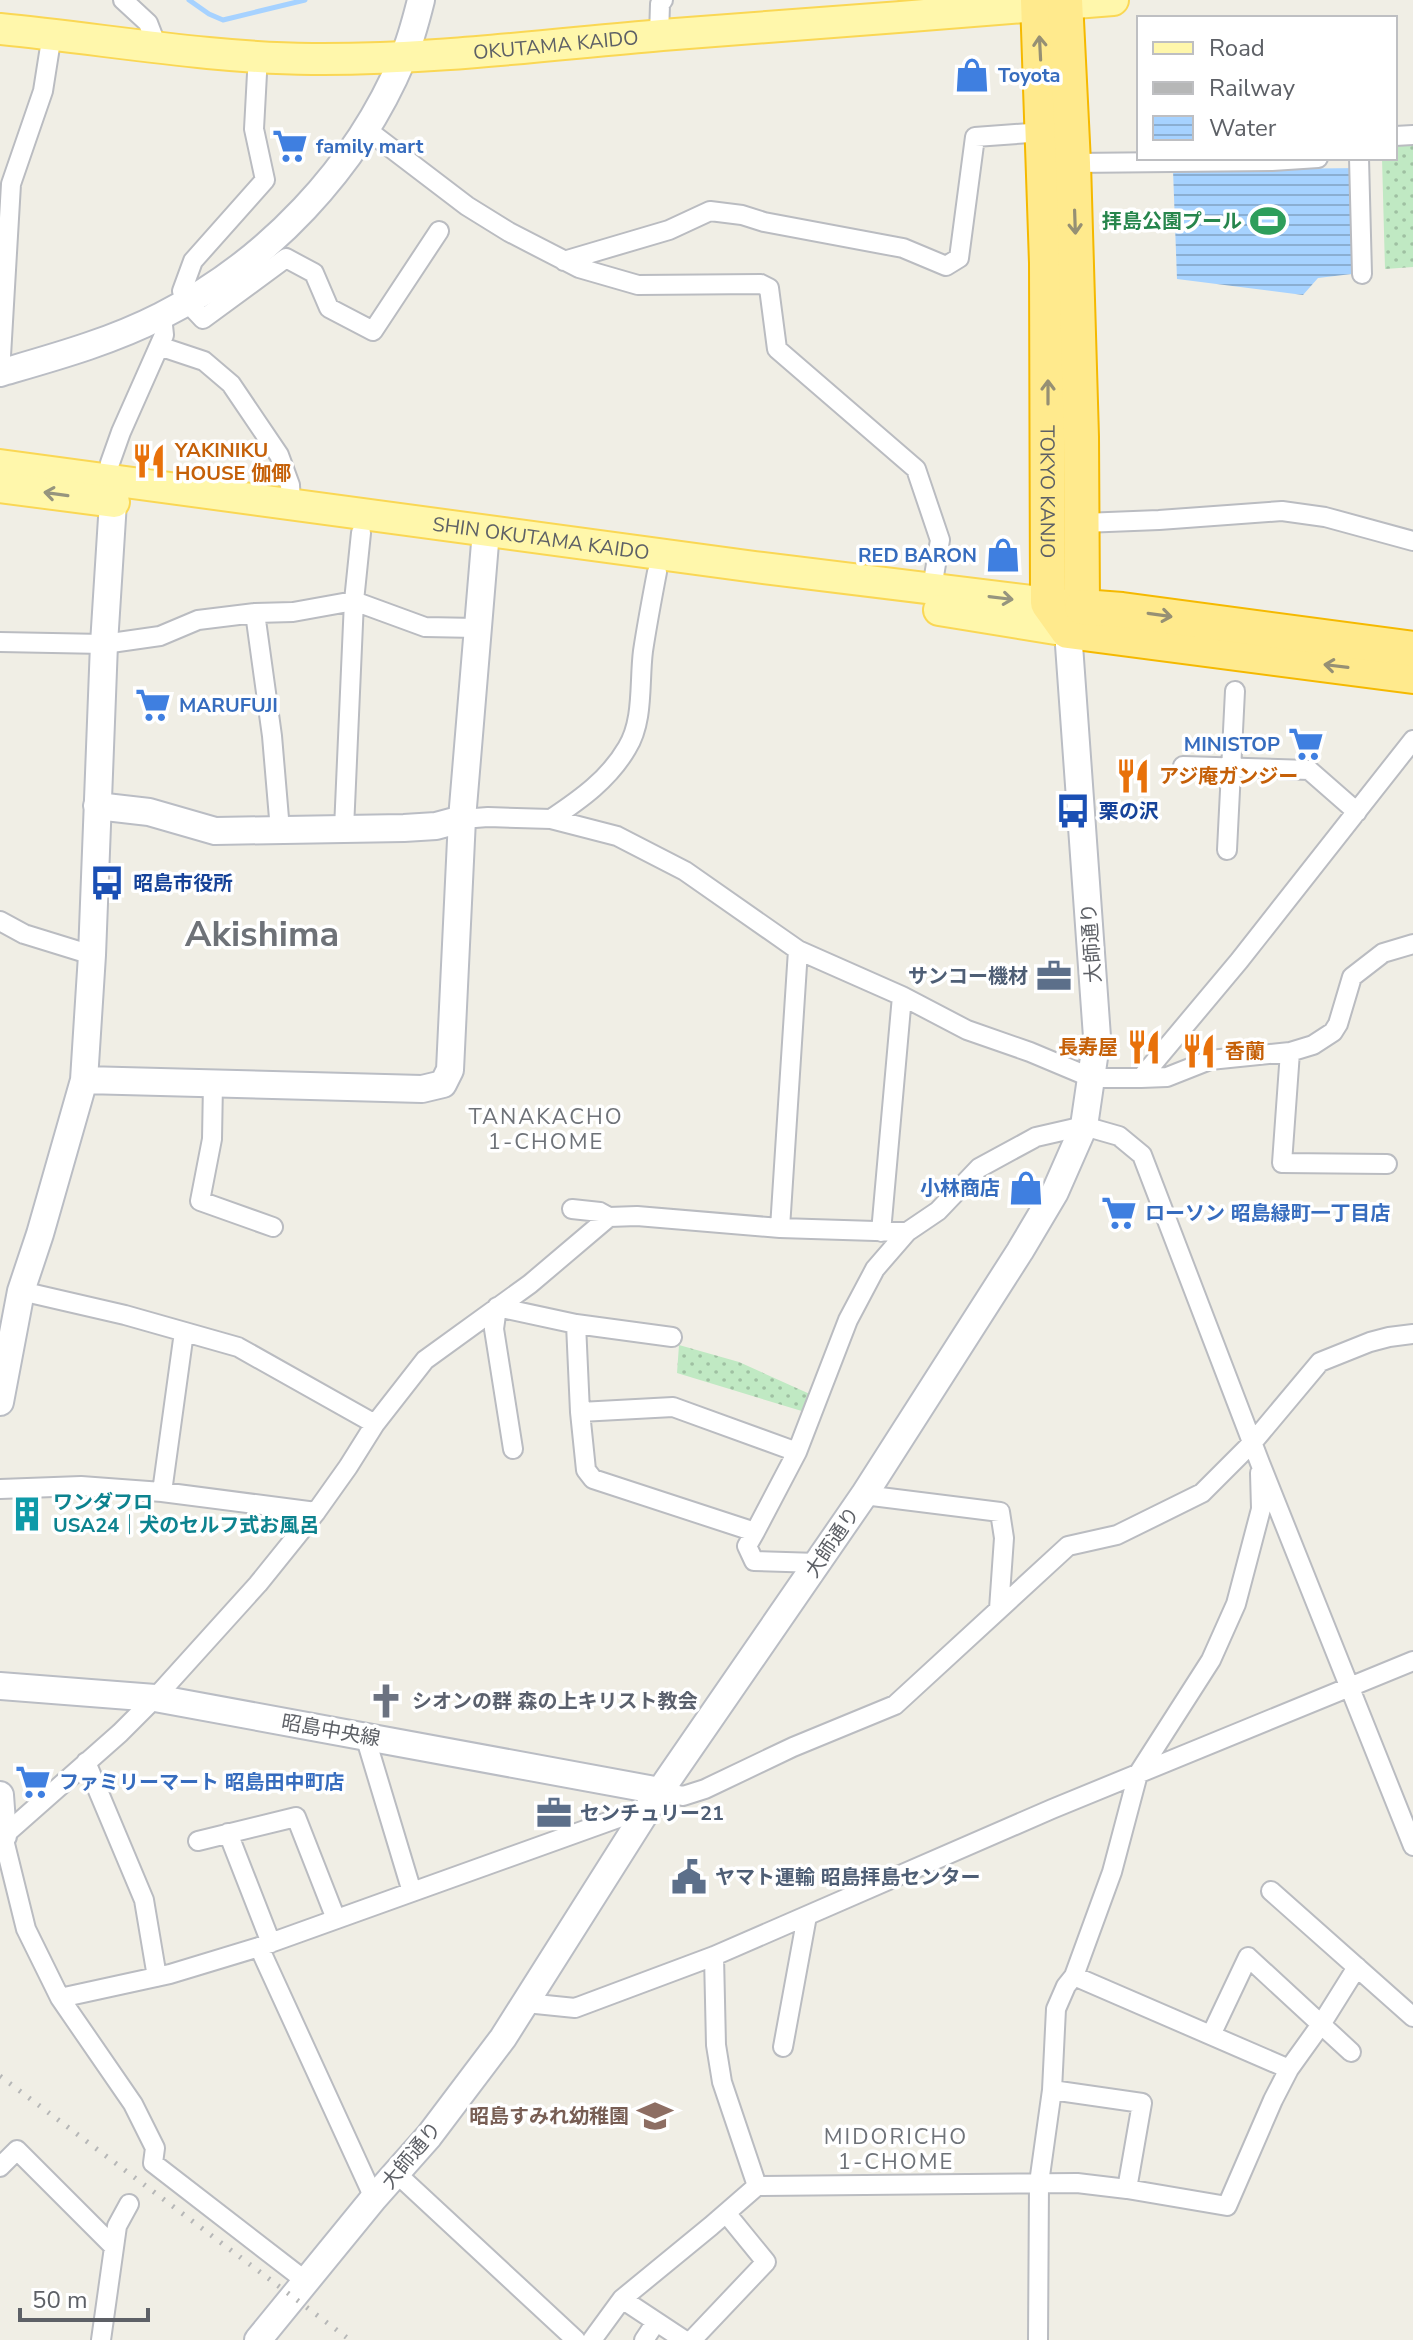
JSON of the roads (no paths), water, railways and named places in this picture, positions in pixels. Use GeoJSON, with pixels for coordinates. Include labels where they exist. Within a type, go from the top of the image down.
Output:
{"type":"FeatureCollection","features":[{"type":"Feature","properties":{"kind":"highway","name":"TOKYO KANJO"},"geometry":{"type":"LineString","coordinates":[[1048,603],[1048,307],[1044,132],[1052,3]]}},
{"type":"Feature","properties":{"kind":"highway","name":"TOKYO KANJO"},"geometry":{"type":"LineString","coordinates":[[1052,3],[1073,163],[1083,523],[1075,619]]}},
{"type":"Feature","properties":{"kind":"highway"},"geometry":{"type":"LineString","coordinates":[[1048,603],[1075,619],[1413,676]]}},
{"type":"Feature","properties":{"kind":"highway"},"geometry":{"type":"LineString","coordinates":[[1075,619],[1122,610],[1413,649]]}},
{"type":"Feature","properties":{"kind":"main road","name":"OKUTAMA KAIDO"},"geometry":{"type":"LineString","coordinates":[[0,29],[158,49],[308,59],[403,58],[930,8],[1113,0]]}},
{"type":"Feature","properties":{"kind":"main road","name":"SHIN OKUTAMA KAIDO"},"geometry":{"type":"LineString","coordinates":[[0,465],[110,491],[361,533],[485,539],[1048,603]]}},
{"type":"Feature","properties":{"kind":"main road","name":"SHIN OKUTAMA KAIDO"},"geometry":{"type":"LineString","coordinates":[[0,487],[110,491],[291,505],[657,572],[896,604],[1075,619]]}},
{"type":"Feature","properties":{"kind":"street"},"geometry":{"type":"LineString","coordinates":[[123,0],[148,23],[158,49]]}},
{"type":"Feature","properties":{"kind":"street"},"geometry":{"type":"LineString","coordinates":[[52,34],[43,91],[11,184],[0,373],[98,343],[162,316],[223,279],[278,235],[334,174],[366,129],[403,58],[421,0]]}},
{"type":"Feature","properties":{"kind":"street"},"geometry":{"type":"LineString","coordinates":[[659,36],[660,4],[663,0]]}},
{"type":"Feature","properties":{"kind":"street"},"geometry":{"type":"LineString","coordinates":[[258,55],[254,129],[265,180],[193,261],[182,291],[187,302],[203,319],[286,258],[314,273],[329,308],[373,331],[439,231]]}},
{"type":"Feature","properties":{"kind":"street"},"geometry":{"type":"LineString","coordinates":[[366,129],[467,206],[509,232],[579,268],[638,285],[761,284],[769,288],[777,349],[916,469],[940,540],[932,588]]}},
{"type":"Feature","properties":{"kind":"street"},"geometry":{"type":"LineString","coordinates":[[564,261],[669,230],[710,211],[903,248],[946,266],[959,258],[975,137],[1044,132]]}},
{"type":"Feature","properties":{"kind":"street"},"geometry":{"type":"LineString","coordinates":[[1073,163],[1287,160]]}},
{"type":"Feature","properties":{"kind":"street"},"geometry":{"type":"LineString","coordinates":[[1359,160],[1362,274]]}},
{"type":"Feature","properties":{"kind":"street"},"geometry":{"type":"LineString","coordinates":[[0,1402],[21,1291],[84,1080],[92,955],[110,463],[164,335],[162,316]]}},
{"type":"Feature","properties":{"kind":"street"},"geometry":{"type":"LineString","coordinates":[[159,346],[204,361],[231,384],[279,455],[290,485],[291,505]]}},
{"type":"Feature","properties":{"kind":"street"},"geometry":{"type":"LineString","coordinates":[[1083,523],[1282,511],[1325,517],[1413,541]]}},
{"type":"Feature","properties":{"kind":"street"},"geometry":{"type":"LineString","coordinates":[[344,829],[354,601],[361,533]]}},
{"type":"Feature","properties":{"kind":"street"},"geometry":{"type":"LineString","coordinates":[[84,1080],[422,1089],[443,1084],[450,1070],[462,819],[485,539]]}},
{"type":"Feature","properties":{"kind":"street"},"geometry":{"type":"LineString","coordinates":[[551,819],[599,784],[633,737],[657,572]]}},
{"type":"Feature","properties":{"kind":"street"},"geometry":{"type":"LineString","coordinates":[[0,642],[104,644],[160,636],[198,620],[293,612],[354,601],[425,627],[477,628]]}},
{"type":"Feature","properties":{"kind":"street"},"geometry":{"type":"LineString","coordinates":[[255,613],[272,736],[280,830]]}},
{"type":"Feature","properties":{"kind":"street","name":"大師通り"},"geometry":{"type":"LineString","coordinates":[[258,2340],[438,2124],[503,2038],[655,1799],[864,1495],[1055,1192],[1084,1126],[1097,1037],[1075,619]]}},
{"type":"Feature","properties":{"kind":"street"},"geometry":{"type":"LineString","coordinates":[[1227,850],[1235,691]]}},
{"type":"Feature","properties":{"kind":"street"},"geometry":{"type":"LineString","coordinates":[[1141,1078],[1239,961],[1413,740]]}},
{"type":"Feature","properties":{"kind":"street"},"geometry":{"type":"LineString","coordinates":[[1183,766],[1309,770],[1357,812]]}},
{"type":"Feature","properties":{"kind":"street"},"geometry":{"type":"LineString","coordinates":[[97,806],[149,812],[215,831],[404,828],[488,817],[551,819],[617,836],[685,871],[798,950],[902,996],[967,1030],[1092,1078],[1167,1077],[1210,1060],[1290,1052],[1313,1045],[1333,1032],[1338,1024],[1352,977],[1383,953],[1413,944]]}},
{"type":"Feature","properties":{"kind":"street"},"geometry":{"type":"LineString","coordinates":[[0,921],[24,934],[92,955]]}},
{"type":"Feature","properties":{"kind":"street"},"geometry":{"type":"LineString","coordinates":[[780,1228],[798,950]]}},
{"type":"Feature","properties":{"kind":"street"},"geometry":{"type":"LineString","coordinates":[[881,1232],[902,996]]}},
{"type":"Feature","properties":{"kind":"street"},"geometry":{"type":"LineString","coordinates":[[1290,1052],[1282,1163],[1387,1164]]}},
{"type":"Feature","properties":{"kind":"street"},"geometry":{"type":"LineString","coordinates":[[213,1083],[212,1139],[200,1201],[273,1227]]}},
{"type":"Feature","properties":{"kind":"street"},"geometry":{"type":"LineString","coordinates":[[818,1563],[754,1561],[747,1546],[797,1452],[848,1320],[875,1269],[907,1232],[938,1211],[979,1168],[1036,1137],[1084,1126],[1119,1136],[1142,1155],[1260,1463],[1413,1846]]}},
{"type":"Feature","properties":{"kind":"street"},"geometry":{"type":"LineString","coordinates":[[572,1209],[600,1212],[609,1217],[637,1216],[780,1228],[907,1232]]}},
{"type":"Feature","properties":{"kind":"street"},"geometry":{"type":"LineString","coordinates":[[2,1838],[120,1733],[258,1584],[316,1512],[375,1424],[425,1360],[530,1284],[609,1217]]}},
{"type":"Feature","properties":{"kind":"street"},"geometry":{"type":"LineString","coordinates":[[21,1291],[125,1315],[238,1347],[375,1424]]}},
{"type":"Feature","properties":{"kind":"street"},"geometry":{"type":"LineString","coordinates":[[497,1307],[576,1324],[672,1337]]}},
{"type":"Feature","properties":{"kind":"street"},"geometry":{"type":"LineString","coordinates":[[497,1307],[494,1329],[513,1449]]}},
{"type":"Feature","properties":{"kind":"street"},"geometry":{"type":"LineString","coordinates":[[576,1324],[586,1470],[593,1479],[755,1532]]}},
{"type":"Feature","properties":{"kind":"street"},"geometry":{"type":"LineString","coordinates":[[162,1492],[184,1332]]}},
{"type":"Feature","properties":{"kind":"street"},"geometry":{"type":"LineString","coordinates":[[60,1998],[157,1977],[265,1945],[655,1799],[683,1796],[705,1789],[793,1747],[895,1705],[1068,1546],[1117,1535],[1202,1493],[1253,1442],[1320,1362],[1370,1342],[1413,1334]]}},
{"type":"Feature","properties":{"kind":"street"},"geometry":{"type":"LineString","coordinates":[[580,1412],[673,1407],[797,1452]]}},
{"type":"Feature","properties":{"kind":"street"},"geometry":{"type":"LineString","coordinates":[[1038,2340],[1039,2183],[1052,2090],[1056,2009],[1074,1976],[1112,1872],[1138,1774],[1211,1660],[1236,1604],[1261,1509],[1260,1463]]}},
{"type":"Feature","properties":{"kind":"street"},"geometry":{"type":"LineString","coordinates":[[0,1489],[81,1486],[162,1492],[316,1512]]}},
{"type":"Feature","properties":{"kind":"street"},"geometry":{"type":"LineString","coordinates":[[864,1495],[1000,1512],[1004,1538],[999,1609]]}},
{"type":"Feature","properties":{"kind":"street"},"geometry":{"type":"LineString","coordinates":[[526,2003],[575,2008],[714,1956],[1138,1774],[1413,1661]]}},
{"type":"Feature","properties":{"kind":"street","name":"昭島中央線"},"geometry":{"type":"LineString","coordinates":[[0,1686],[155,1698],[365,1736],[655,1799]]}},
{"type":"Feature","properties":{"kind":"street"},"geometry":{"type":"LineString","coordinates":[[365,1736],[412,1892]]}},
{"type":"Feature","properties":{"kind":"street"},"geometry":{"type":"LineString","coordinates":[[86,1762],[144,1900],[157,1977]]}},
{"type":"Feature","properties":{"kind":"street"},"geometry":{"type":"LineString","coordinates":[[0,1795],[2,1838],[26,1929],[60,1998],[133,2104],[155,2148],[153,2163],[307,2282]]}},
{"type":"Feature","properties":{"kind":"street"},"geometry":{"type":"LineString","coordinates":[[198,1841],[296,1817],[336,1919]]}},
{"type":"Feature","properties":{"kind":"street"},"geometry":{"type":"LineString","coordinates":[[228,1833],[265,1945],[374,2198]]}},
{"type":"Feature","properties":{"kind":"street"},"geometry":{"type":"LineString","coordinates":[[1271,1891],[1413,2017]]}},
{"type":"Feature","properties":{"kind":"street"},"geometry":{"type":"LineString","coordinates":[[783,2047],[807,1916]]}},
{"type":"Feature","properties":{"kind":"street"},"geometry":{"type":"LineString","coordinates":[[714,1956],[716,2045],[722,2082],[757,2186]]}},
{"type":"Feature","properties":{"kind":"street"},"geometry":{"type":"LineString","coordinates":[[1211,2035],[1248,1957],[1351,2052]]}},
{"type":"Feature","properties":{"kind":"street"},"geometry":{"type":"LineString","coordinates":[[592,2340],[622,2299],[757,2186],[1077,2183],[1227,2206],[1289,2069],[1357,1967]]}},
{"type":"Feature","properties":{"kind":"street"},"geometry":{"type":"LineString","coordinates":[[1074,1976],[1289,2069]]}},
{"type":"Feature","properties":{"kind":"street"},"geometry":{"type":"LineString","coordinates":[[1052,2090],[1142,2103],[1127,2189]]}},
{"type":"Feature","properties":{"kind":"street"},"geometry":{"type":"LineString","coordinates":[[0,2167],[17,2150],[113,2246]]}},
{"type":"Feature","properties":{"kind":"street"},"geometry":{"type":"LineString","coordinates":[[396,2173],[576,2340]]}},
{"type":"Feature","properties":{"kind":"street"},"geometry":{"type":"LineString","coordinates":[[101,2340],[117,2226],[129,2204]]}},
{"type":"Feature","properties":{"kind":"street"},"geometry":{"type":"LineString","coordinates":[[692,2340],[766,2262],[726,2213]]}},
{"type":"Feature","properties":{"kind":"street"},"geometry":{"type":"LineString","coordinates":[[622,2299],[684,2340]]}},
{"type":"Feature","properties":{"kind":"street"},"geometry":{"type":"LineString","coordinates":[[644,2340],[656,2322]]}},
{"type":"Feature","properties":{"kind":"water","name":"拝島公園プール"},"geometry":{"type":"Polygon","coordinates":[[[1361,168],[1360,273],[1318,278],[1303,295],[1177,279],[1173,170],[1361,168]]]}},
{"type":"Feature","properties":{"kind":"waterway"},"geometry":{"type":"LineString","coordinates":[[189,0],[223,20],[305,0]]}},
{"type":"Feature","properties":{"kind":"railway"},"geometry":{"type":"LineString","coordinates":[[0,2076],[350,2340]]}},
{"type":"Feature","properties":{"kind":"place","name":"Toyota"},"geometry":{"type":"Point","coordinates":[972,75]}},
{"type":"Feature","properties":{"kind":"place","name":"family mart"},"geometry":{"type":"Point","coordinates":[290,146]}},
{"type":"Feature","properties":{"kind":"place","name":"拝島公園プール"},"geometry":{"type":"Point","coordinates":[1268,221]}},
{"type":"Feature","properties":{"kind":"place","name":"YAKINIKU HOUSE 伽倻"},"geometry":{"type":"Point","coordinates":[149,461]}},
{"type":"Feature","properties":{"kind":"place","name":"RED BARON"},"geometry":{"type":"Point","coordinates":[1003,555]}},
{"type":"Feature","properties":{"kind":"place","name":"MARUFUJI"},"geometry":{"type":"Point","coordinates":[153,705]}},
{"type":"Feature","properties":{"kind":"place","name":"MINISTOP"},"geometry":{"type":"Point","coordinates":[1306,744]}},
{"type":"Feature","properties":{"kind":"place","name":"アジ庵ガンジー"},"geometry":{"type":"Point","coordinates":[1133,776]}},
{"type":"Feature","properties":{"kind":"place","name":"栗の沢"},"geometry":{"type":"Point","coordinates":[1073,811]}},
{"type":"Feature","properties":{"kind":"place","name":"昭島市役所"},"geometry":{"type":"Point","coordinates":[107,883]}},
{"type":"Feature","properties":{"kind":"place","name":"サンコー機材"},"geometry":{"type":"Point","coordinates":[1054,976]}},
{"type":"Feature","properties":{"kind":"place","name":"長寿屋"},"geometry":{"type":"Point","coordinates":[1144,1047]}},
{"type":"Feature","properties":{"kind":"place","name":"香蘭"},"geometry":{"type":"Point","coordinates":[1199,1051]}},
{"type":"Feature","properties":{"kind":"place","name":"小林商店"},"geometry":{"type":"Point","coordinates":[1026,1188]}},
{"type":"Feature","properties":{"kind":"place","name":"ローソン 昭島緑町一丁目店"},"geometry":{"type":"Point","coordinates":[1119,1213]}},
{"type":"Feature","properties":{"kind":"place","name":"ワンダフロ USA24｜犬のセルフ式お風呂"},"geometry":{"type":"Point","coordinates":[27,1514]}},
{"type":"Feature","properties":{"kind":"place","name":"シオンの群 森の上キリスト教会"},"geometry":{"type":"Point","coordinates":[386,1701]}},
{"type":"Feature","properties":{"kind":"place","name":"ファミリーマート 昭島田中町店"},"geometry":{"type":"Point","coordinates":[33,1782]}},
{"type":"Feature","properties":{"kind":"place","name":"センチュリー21"},"geometry":{"type":"Point","coordinates":[554,1813]}},
{"type":"Feature","properties":{"kind":"place","name":"ヤマト運輸 昭島拝島センター"},"geometry":{"type":"Point","coordinates":[689,1877]}},
{"type":"Feature","properties":{"kind":"place","name":"昭島すみれ幼稚園"},"geometry":{"type":"Point","coordinates":[655,2116]}},
{"type":"Feature","properties":{"kind":"district","name":"Akishima"},"geometry":{"type":"Point","coordinates":[262,933]}},
{"type":"Feature","properties":{"kind":"district","name":"TANAKACHO 1-CHOME"},"geometry":{"type":"Point","coordinates":[546,1128]}},
{"type":"Feature","properties":{"kind":"district","name":"MIDORICHO 1-CHOME"},"geometry":{"type":"Point","coordinates":[896,2148]}}]}
